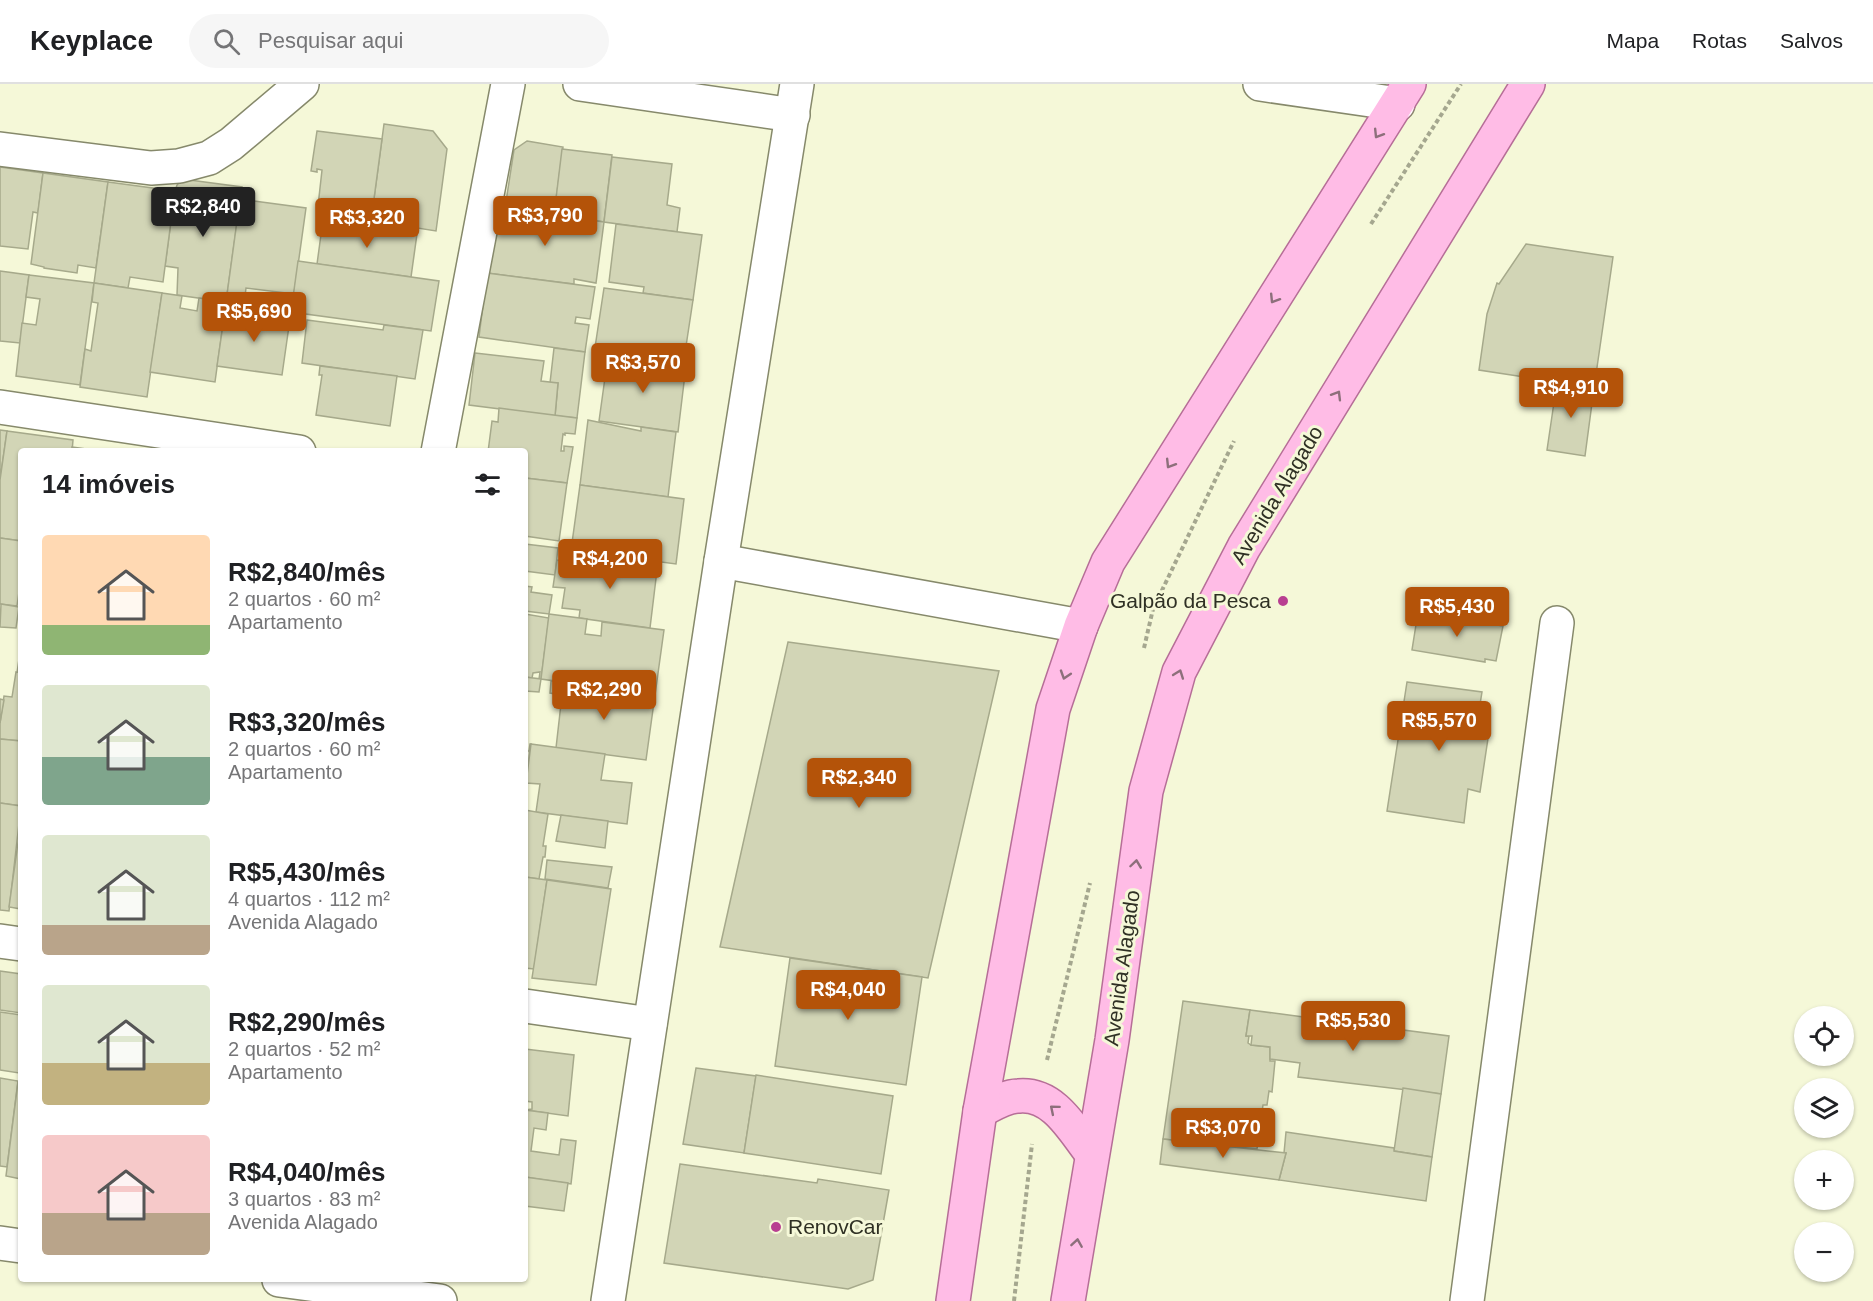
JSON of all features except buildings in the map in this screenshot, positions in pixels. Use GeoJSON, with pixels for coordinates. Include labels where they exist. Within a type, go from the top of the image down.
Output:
{"type":"FeatureCollection","features":[{"type":"Feature","properties":{"kind":"main road","name":"Avenida Alagado"},"geometry":{"type":"LineString","coordinates":[[1068,1301],[1112,1040],[1146,791],[1179,672],[1244,547],[1528,84]]}},
{"type":"Feature","properties":{"kind":"main road"},"geometry":{"type":"LineString","coordinates":[[950,1298],[980,1111],[1053,709],[1081,626],[1108,562],[1403,94]]}},
{"type":"Feature","properties":{"kind":"main road"},"geometry":{"type":"LineString","coordinates":[[980,1111],[1003,1099],[1019,1095],[1038,1098],[1055,1108],[1092,1154]]}},
{"type":"Feature","properties":{"kind":"street"},"geometry":{"type":"LineString","coordinates":[[0,149],[152,168],[179,166],[209,158],[231,144],[302,84]]}},
{"type":"Feature","properties":{"kind":"street"},"geometry":{"type":"LineString","coordinates":[[439,448],[508,84]]}},
{"type":"Feature","properties":{"kind":"street"},"geometry":{"type":"LineString","coordinates":[[580,84],[795,100],[721,561],[608,1301]]}},
{"type":"Feature","properties":{"kind":"street"},"geometry":{"type":"LineString","coordinates":[[1260,84],[1403,94]]}},
{"type":"Feature","properties":{"kind":"street"},"geometry":{"type":"LineString","coordinates":[[0,407],[164,441],[250,448]]}},
{"type":"Feature","properties":{"kind":"street"},"geometry":{"type":"LineString","coordinates":[[721,561],[1081,626]]}},
{"type":"Feature","properties":{"kind":"street"},"geometry":{"type":"LineString","coordinates":[[1467,1301],[1557,624]]}},
{"type":"Feature","properties":{"kind":"street"},"geometry":{"type":"LineString","coordinates":[[0,941],[18,944]]}},
{"type":"Feature","properties":{"kind":"street"},"geometry":{"type":"LineString","coordinates":[[528,1006],[650,1024]]}},
{"type":"Feature","properties":{"kind":"street"},"geometry":{"type":"LineString","coordinates":[[0,1243],[18,1246]]}},
{"type":"Feature","properties":{"kind":"street"},"geometry":{"type":"LineString","coordinates":[[290,1282],[367,1296],[440,1301]]}},
{"type":"Feature","properties":{"kind":"place","name":"Galpão da Pesca"},"geometry":{"type":"Point","coordinates":[1283,601]}},
{"type":"Feature","properties":{"kind":"place","name":"RenovCar"},"geometry":{"type":"Point","coordinates":[776,1227]}}]}
